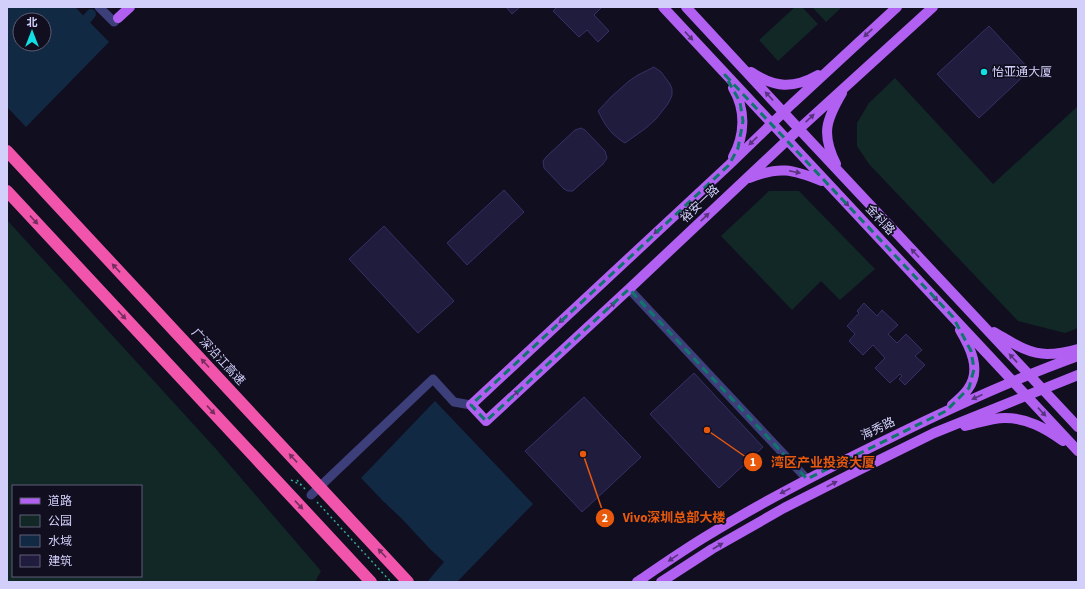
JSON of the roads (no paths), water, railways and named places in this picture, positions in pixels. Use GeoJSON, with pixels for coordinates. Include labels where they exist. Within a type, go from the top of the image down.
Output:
{"type":"FeatureCollection","features":[{"type":"Feature","properties":{"kind":"highway","name":"广深沿江高速"},"geometry":{"type":"LineString","coordinates":[[7,151],[408,582]]}},
{"type":"Feature","properties":{"kind":"highway"},"geometry":{"type":"LineString","coordinates":[[7,191],[371,582]]}},
{"type":"Feature","properties":{"kind":"main road"},"geometry":{"type":"LineString","coordinates":[[118,18],[130,7]]}},
{"type":"Feature","properties":{"kind":"main road","name":"金科路"},"geometry":{"type":"LineString","coordinates":[[662,7],[1078,451]]}},
{"type":"Feature","properties":{"kind":"main road","name":"金科路"},"geometry":{"type":"LineString","coordinates":[[686,7],[1078,427]]}},
{"type":"Feature","properties":{"kind":"main road","name":"裕安一路"},"geometry":{"type":"LineString","coordinates":[[897,7],[471,405],[486,421],[848,83],[933,7]]}},
{"type":"Feature","properties":{"kind":"main road"},"geometry":{"type":"LineString","coordinates":[[739,65],[767,81],[788,85],[806,81],[830,68]]}},
{"type":"Feature","properties":{"kind":"main road"},"geometry":{"type":"LineString","coordinates":[[725,75],[740,102],[743,120],[743,130],[738,148],[729,165]]}},
{"type":"Feature","properties":{"kind":"main road"},"geometry":{"type":"LineString","coordinates":[[840,173],[829,147],[826,130],[831,113],[848,83]]}},
{"type":"Feature","properties":{"kind":"main road"},"geometry":{"type":"LineString","coordinates":[[744,181],[768,172],[784,170],[799,172],[826,183]]}},
{"type":"Feature","properties":{"kind":"main road"},"geometry":{"type":"LineString","coordinates":[[946,410],[969,388],[974,375],[971,351],[953,317]]}},
{"type":"Feature","properties":{"kind":"main road"},"geometry":{"type":"LineString","coordinates":[[984,326],[1021,347],[1034,352],[1054,354],[1078,350]]}},
{"type":"Feature","properties":{"kind":"main road","name":"海秀路"},"geometry":{"type":"LineString","coordinates":[[637,582],[704,537],[807,479],[946,410],[1012,381],[1078,356]]}},
{"type":"Feature","properties":{"kind":"main road"},"geometry":{"type":"LineString","coordinates":[[661,582],[712,549],[784,508],[858,470],[934,434],[1078,375]]}},
{"type":"Feature","properties":{"kind":"main road"},"geometry":{"type":"LineString","coordinates":[[934,434],[1004,418],[1014,419],[1040,426],[1078,451]]}},
{"type":"Feature","properties":{"kind":"street"},"geometry":{"type":"LineString","coordinates":[[99,7],[114,22],[118,18]]}},
{"type":"Feature","properties":{"kind":"street"},"geometry":{"type":"LineString","coordinates":[[629,289],[807,479]]}},
{"type":"Feature","properties":{"kind":"street"},"geometry":{"type":"LineString","coordinates":[[311,495],[434,380],[454,402],[471,405]]}},
{"type":"Feature","properties":{"kind":"water"},"geometry":{"type":"Polygon","coordinates":[[[7,7],[75,7],[109,42],[26,127],[7,107],[7,7]]]}},
{"type":"Feature","properties":{"kind":"water"},"geometry":{"type":"Polygon","coordinates":[[[435,401],[533,504],[457,582],[427,582],[444,562],[361,478],[435,401]]]}},
{"type":"Feature","properties":{"kind":"waterway"},"geometry":{"type":"LineString","coordinates":[[78,29],[91,14]]}},
{"type":"Feature","properties":{"kind":"place","name":"怡亚通大厦"},"geometry":{"type":"Point","coordinates":[984,72]}},
{"type":"Feature","properties":{"kind":"place","name":"湾区产业投资大厦"},"geometry":{"type":"Point","coordinates":[707,430]}},
{"type":"Feature","properties":{"kind":"place","name":"Vivo深圳总部大楼"},"geometry":{"type":"Point","coordinates":[583,454]}}]}
